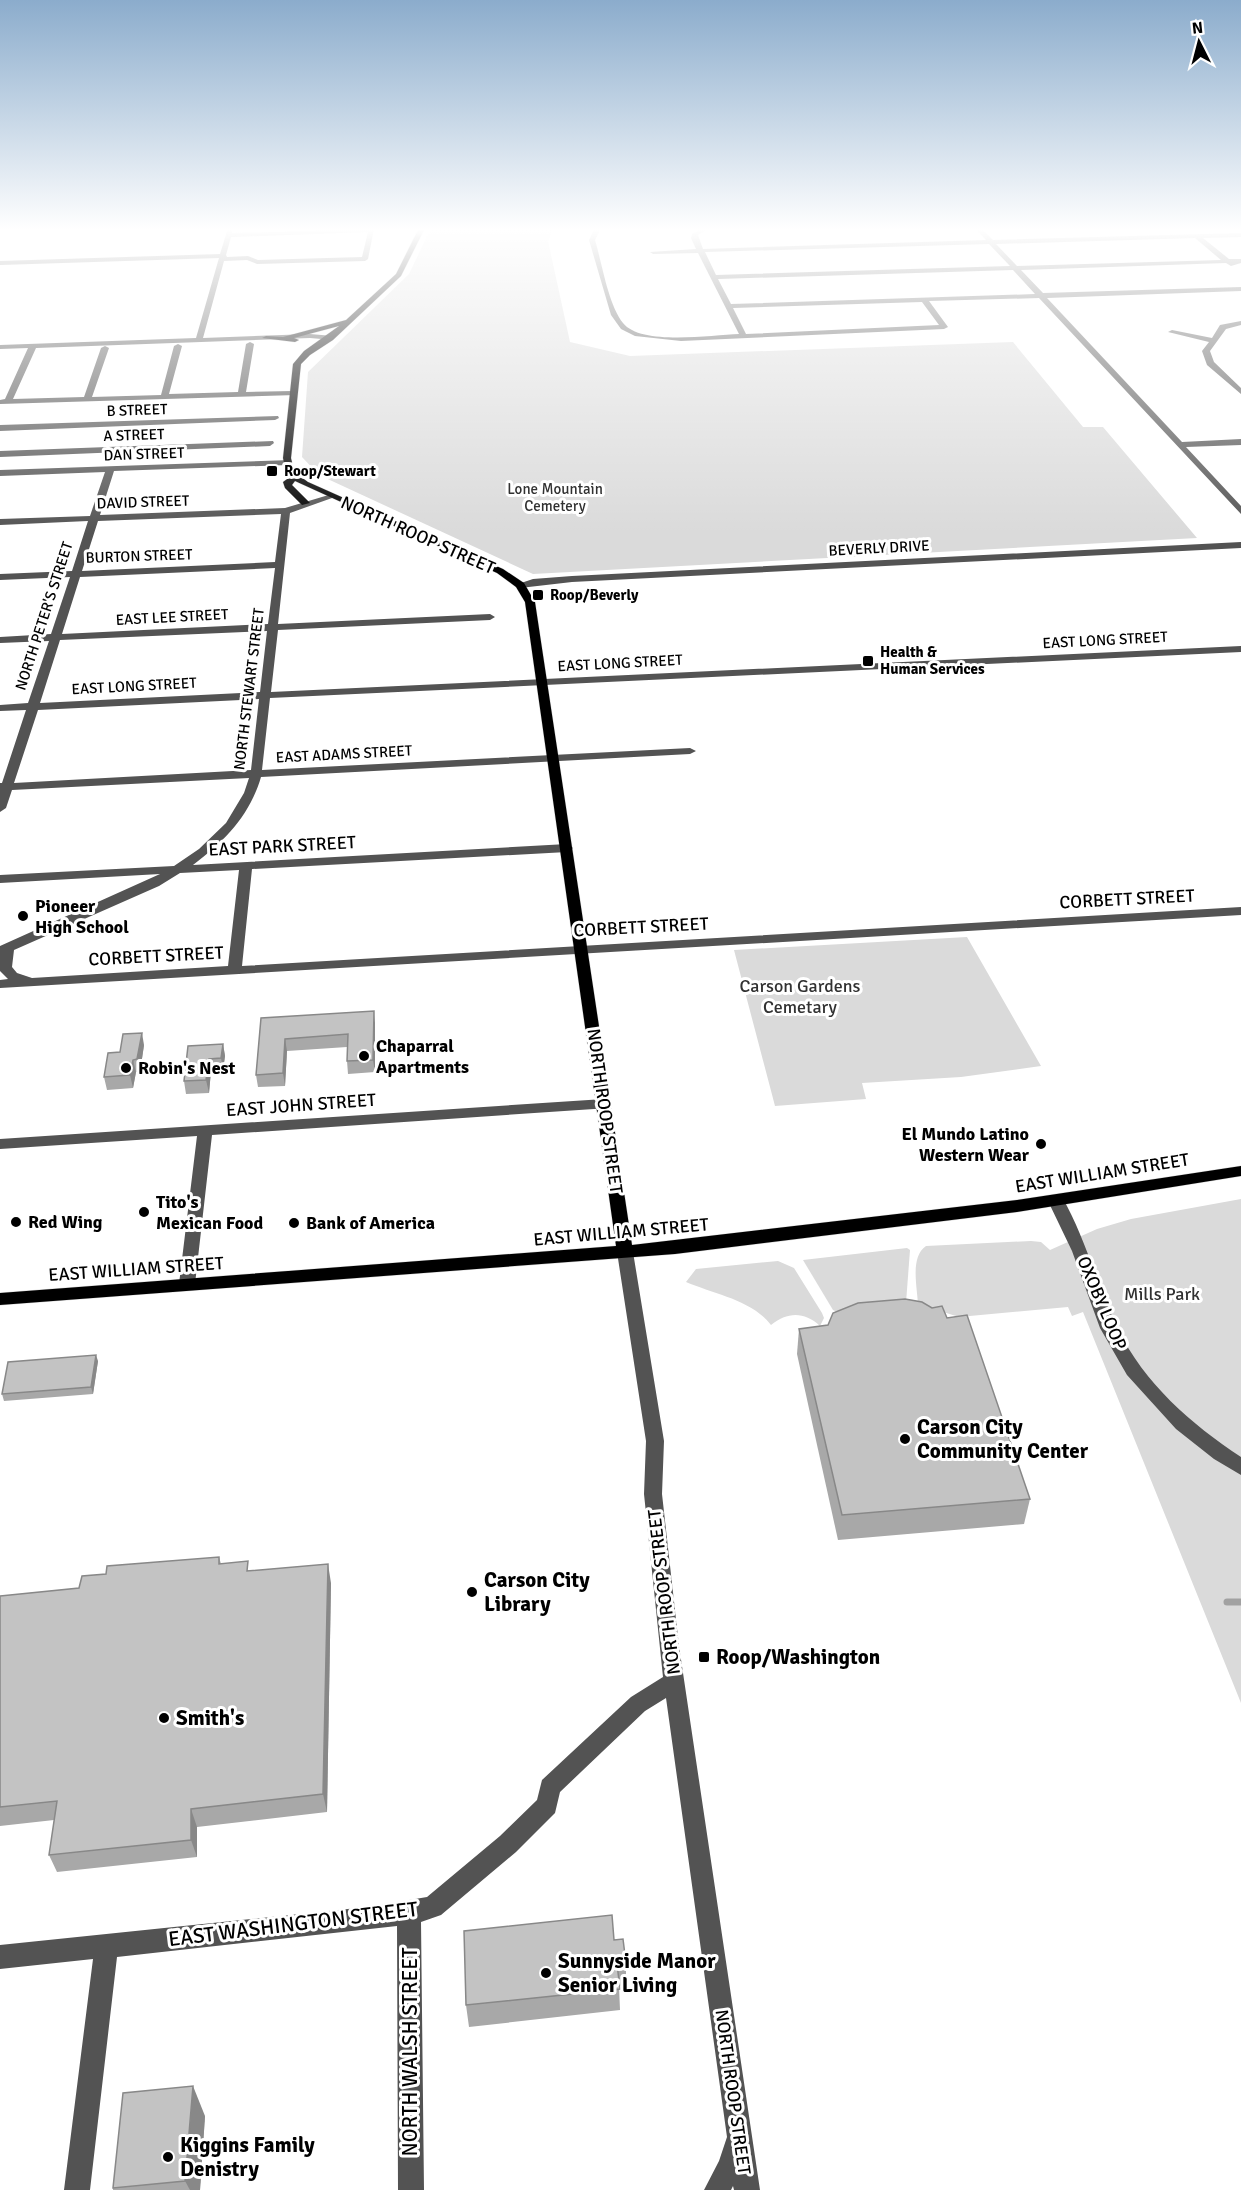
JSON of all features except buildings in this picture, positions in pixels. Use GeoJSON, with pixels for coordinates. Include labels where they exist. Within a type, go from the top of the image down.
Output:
{"type":"FeatureCollection","features":[{"type":"Feature","properties":{"kind":"main road"},"geometry":{"type":"LineString","coordinates":[[287,337],[317,330]]}},
{"type":"Feature","properties":{"kind":"main road"},"geometry":{"type":"LineString","coordinates":[[305,503],[288,486],[287,482],[295,478],[290,472],[288,462],[288,443],[297,363],[338,330]]}},
{"type":"Feature","properties":{"kind":"main road"},"geometry":{"type":"LineString","coordinates":[[266,338],[307,343],[310,347],[307,353]]}},
{"type":"Feature","properties":{"kind":"main road","name":"NORTH ROOP STREET"},"geometry":{"type":"LineString","coordinates":[[295,478],[329,496],[500,571],[520,585],[526,595],[533,615],[625,1252]]}},
{"type":"Feature","properties":{"kind":"main road","name":"EAST WILLIAM STREET"},"geometry":{"type":"LineString","coordinates":[[0,1299],[625,1252],[878,1225],[1056,1201],[1241,1171]]}},
{"type":"Feature","properties":{"kind":"street"},"geometry":{"type":"LineString","coordinates":[[199,340],[202,330]]}},
{"type":"Feature","properties":{"kind":"street"},"geometry":{"type":"LineString","coordinates":[[630,330],[659,338],[744,337],[880,330]]}},
{"type":"Feature","properties":{"kind":"street"},"geometry":{"type":"LineString","coordinates":[[740,330],[744,337]]}},
{"type":"Feature","properties":{"kind":"street"},"geometry":{"type":"LineString","coordinates":[[1073,330],[1241,511]]}},
{"type":"Feature","properties":{"kind":"street"},"geometry":{"type":"LineString","coordinates":[[1220,330],[1211,340],[1206,351],[1206,358],[1241,392]]}},
{"type":"Feature","properties":{"kind":"street"},"geometry":{"type":"LineString","coordinates":[[1172,332],[1211,340]]}},
{"type":"Feature","properties":{"kind":"street"},"geometry":{"type":"LineString","coordinates":[[0,347],[287,337],[330,338]]}},
{"type":"Feature","properties":{"kind":"street"},"geometry":{"type":"LineString","coordinates":[[242,395],[250,344]]}},
{"type":"Feature","properties":{"kind":"street"},"geometry":{"type":"LineString","coordinates":[[33,346],[4,401],[87,399],[129,402],[164,398],[293,393]]}},
{"type":"Feature","properties":{"kind":"street"},"geometry":{"type":"LineString","coordinates":[[164,398],[178,346]]}},
{"type":"Feature","properties":{"kind":"street"},"geometry":{"type":"LineString","coordinates":[[87,399],[105,348]]}},
{"type":"Feature","properties":{"kind":"street"},"geometry":{"type":"LineString","coordinates":[[1227,379],[1241,378]]}},
{"type":"Feature","properties":{"kind":"street"},"geometry":{"type":"LineString","coordinates":[[119,437],[125,414]]}},
{"type":"Feature","properties":{"kind":"street","name":"B STREET"},"geometry":{"type":"LineString","coordinates":[[0,428],[119,437],[275,418]]}},
{"type":"Feature","properties":{"kind":"street","name":"A STREET"},"geometry":{"type":"LineString","coordinates":[[0,454],[119,437],[270,443]]}},
{"type":"Feature","properties":{"kind":"street"},"geometry":{"type":"LineString","coordinates":[[1180,445],[1241,442]]}},
{"type":"Feature","properties":{"kind":"street","name":"DAN STREET"},"geometry":{"type":"LineString","coordinates":[[0,473],[288,462]]}},
{"type":"Feature","properties":{"kind":"street","name":"NORTH PETER'S STREET"},"geometry":{"type":"LineString","coordinates":[[0,808],[3,787],[110,469]]}},
{"type":"Feature","properties":{"kind":"street"},"geometry":{"type":"LineString","coordinates":[[286,511],[329,496]]}},
{"type":"Feature","properties":{"kind":"street","name":"DAVID STREET"},"geometry":{"type":"LineString","coordinates":[[0,522],[286,511]]}},
{"type":"Feature","properties":{"kind":"street","name":"NORTH STEWART STREET"},"geometry":{"type":"LineString","coordinates":[[4,949],[144,888],[177,870],[201,854],[233,822],[249,798],[256,774],[286,511]]}},
{"type":"Feature","properties":{"kind":"street","name":"BEVERLY DRIVE"},"geometry":{"type":"LineString","coordinates":[[520,585],[572,579],[1241,545]]}},
{"type":"Feature","properties":{"kind":"street","name":"BURTON STREET"},"geometry":{"type":"LineString","coordinates":[[0,577],[280,565]]}},
{"type":"Feature","properties":{"kind":"street","name":"EAST LEE STREET"},"geometry":{"type":"LineString","coordinates":[[0,640],[490,617]]}},
{"type":"Feature","properties":{"kind":"street","name":"EAST LONG STREET"},"geometry":{"type":"LineString","coordinates":[[0,708],[1241,649]]}},
{"type":"Feature","properties":{"kind":"street","name":"EAST ADAMS STREET"},"geometry":{"type":"LineString","coordinates":[[3,787],[690,751]]}},
{"type":"Feature","properties":{"kind":"street","name":"EAST PARK STREET"},"geometry":{"type":"LineString","coordinates":[[0,879],[567,848]]}},
{"type":"Feature","properties":{"kind":"street"},"geometry":{"type":"LineString","coordinates":[[235,969],[246,866]]}},
{"type":"Feature","properties":{"kind":"street","name":"CORBETT STREET"},"geometry":{"type":"LineString","coordinates":[[0,984],[1241,910]]}},
{"type":"Feature","properties":{"kind":"street","name":"CORBETT STREET"},"geometry":{"type":"LineString","coordinates":[[4,949],[4,964],[8,973],[19,978],[44,981]]}},
{"type":"Feature","properties":{"kind":"street","name":"EAST JOHN STREET"},"geometry":{"type":"LineString","coordinates":[[0,1144],[604,1104]]}},
{"type":"Feature","properties":{"kind":"street"},"geometry":{"type":"LineString","coordinates":[[187,1284],[205,1131]]}},
{"type":"Feature","properties":{"kind":"street","name":"OXOBY LOOP"},"geometry":{"type":"LineString","coordinates":[[1056,1201],[1079,1247],[1110,1330],[1140,1379],[1199,1437],[1241,1467]]}},
{"type":"Feature","properties":{"kind":"street","name":"NORTH ROOP STREET"},"geometry":{"type":"LineString","coordinates":[[625,1252],[655,1441],[653,1494],[674,1681],[747,2190]]}},
{"type":"Feature","properties":{"kind":"street","name":"EAST WASHINGTON STREET"},"geometry":{"type":"LineString","coordinates":[[0,1957],[409,1913],[432,1907],[508,1844],[547,1804],[550,1787],[638,1704],[674,1681]]}},
{"type":"Feature","properties":{"kind":"street","name":"NORTH WALSH STREET"},"geometry":{"type":"LineString","coordinates":[[409,1913],[411,2190]]}},
{"type":"Feature","properties":{"kind":"street"},"geometry":{"type":"LineString","coordinates":[[77,2190],[106,1946]]}},
{"type":"Feature","properties":{"kind":"street"},"geometry":{"type":"LineString","coordinates":[[717,2190],[730,2166],[739,2137]]}},
{"type":"Feature","properties":{"kind":"green space","name":"Lone Mountain Cemetery"},"geometry":{"type":"Polygon","coordinates":[[[351,330],[567,330],[570,342],[630,356],[1013,342],[1083,427],[1103,427],[1197,538],[533,574],[319,475],[302,457],[308,372],[351,330]]]}},
{"type":"Feature","properties":{"kind":"green space","name":"Carson Gardens Cemetary"},"geometry":{"type":"Polygon","coordinates":[[[967,937],[1041,1066],[961,1077],[862,1083],[866,1099],[775,1106],[734,950],[967,937]]]}},
{"type":"Feature","properties":{"kind":"green space","name":"Mills Park"},"geometry":{"type":"Polygon","coordinates":[[[1241,1199],[1241,1703],[1083,1312],[1072,1316],[1068,1307],[959,1317],[918,1304],[916,1264],[921,1251],[926,1246],[1031,1241],[1041,1242],[1050,1250],[1097,1229],[1131,1219],[1241,1199]]]}},
{"type":"Feature","properties":{"kind":"green space"},"geometry":{"type":"Polygon","coordinates":[[[907,1248],[910,1250],[906,1303],[841,1314],[833,1310],[803,1260],[907,1248]]]}},
{"type":"Feature","properties":{"kind":"green space"},"geometry":{"type":"Polygon","coordinates":[[[778,1261],[794,1268],[822,1313],[824,1318],[820,1326],[808,1318],[795,1315],[783,1318],[771,1325],[754,1309],[686,1282],[696,1269],[778,1261]]]}},
{"type":"Feature","properties":{"kind":"waterway"},"geometry":{"type":"LineString","coordinates":[[1227,1602],[1241,1602]]}},
{"type":"Feature","properties":{"kind":"place","name":"Roop/Stewart"},"geometry":{"type":"Point","coordinates":[272,471]}},
{"type":"Feature","properties":{"kind":"place","name":"Roop/Beverly"},"geometry":{"type":"Point","coordinates":[538,595]}},
{"type":"Feature","properties":{"kind":"place","name":"Health & Human Services"},"geometry":{"type":"Point","coordinates":[868,661]}},
{"type":"Feature","properties":{"kind":"place","name":"Pioneer High School"},"geometry":{"type":"Point","coordinates":[23,916]}},
{"type":"Feature","properties":{"kind":"place","name":"Chaparral Apartments"},"geometry":{"type":"Point","coordinates":[364,1056]}},
{"type":"Feature","properties":{"kind":"place","name":"Robin's Nest"},"geometry":{"type":"Point","coordinates":[126,1068]}},
{"type":"Feature","properties":{"kind":"place","name":"El Mundo Latino Western Wear"},"geometry":{"type":"Point","coordinates":[1041,1144]}},
{"type":"Feature","properties":{"kind":"place","name":"Tito's Mexican Food"},"geometry":{"type":"Point","coordinates":[144,1212]}},
{"type":"Feature","properties":{"kind":"place","name":"Red Wing"},"geometry":{"type":"Point","coordinates":[16,1222]}},
{"type":"Feature","properties":{"kind":"place","name":"Bank of America"},"geometry":{"type":"Point","coordinates":[294,1223]}},
{"type":"Feature","properties":{"kind":"place","name":"Carson City Community Center"},"geometry":{"type":"Point","coordinates":[905,1439]}},
{"type":"Feature","properties":{"kind":"place","name":"Carson City Library"},"geometry":{"type":"Point","coordinates":[472,1592]}},
{"type":"Feature","properties":{"kind":"place","name":"Roop/Washington"},"geometry":{"type":"Point","coordinates":[704,1657]}},
{"type":"Feature","properties":{"kind":"place","name":"Smith's"},"geometry":{"type":"Point","coordinates":[164,1718]}},
{"type":"Feature","properties":{"kind":"place","name":"Sunnyside Manor Senior Living"},"geometry":{"type":"Point","coordinates":[546,1973]}},
{"type":"Feature","properties":{"kind":"place","name":"Kiggins Family Denistry"},"geometry":{"type":"Point","coordinates":[168,2157]}}]}
